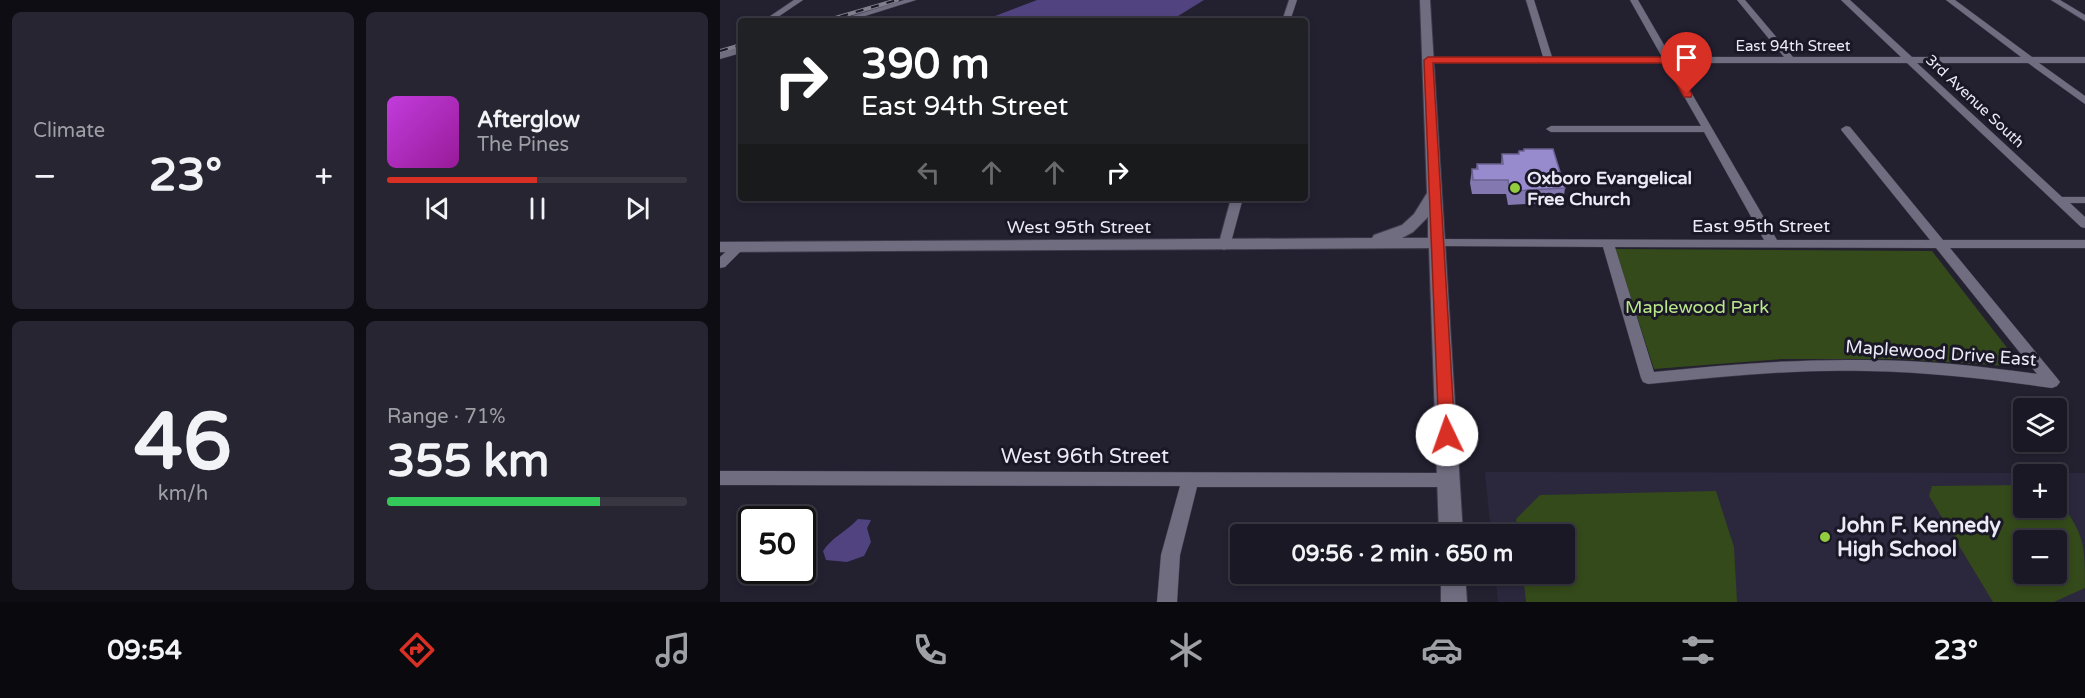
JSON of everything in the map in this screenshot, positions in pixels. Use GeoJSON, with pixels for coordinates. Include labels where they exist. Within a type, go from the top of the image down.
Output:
{"type":"FeatureCollection","features":[{"type":"Feature","properties":{"kind":"main road"},"geometry":{"type":"LineString","coordinates":[[1425,0],[1451,524]]}},
{"type":"Feature","properties":{"kind":"main road"},"geometry":{"type":"LineString","coordinates":[[1346,245],[1402,233],[1420,219],[1435,192]]}},
{"type":"Feature","properties":{"kind":"main road","name":"West 95th Street"},"geometry":{"type":"LineString","coordinates":[[720,247],[1224,246],[1438,243]]}},
{"type":"Feature","properties":{"kind":"main road"},"geometry":{"type":"LineString","coordinates":[[1453,584],[1454,602]]}},
{"type":"Feature","properties":{"kind":"street"},"geometry":{"type":"LineString","coordinates":[[772,18],[799,0]]}},
{"type":"Feature","properties":{"kind":"street"},"geometry":{"type":"LineString","coordinates":[[850,18],[912,0]]}},
{"type":"Feature","properties":{"kind":"street"},"geometry":{"type":"LineString","coordinates":[[1287,18],[1293,0]]}},
{"type":"Feature","properties":{"kind":"street"},"geometry":{"type":"LineString","coordinates":[[1530,0],[1548,60]]}},
{"type":"Feature","properties":{"kind":"street"},"geometry":{"type":"LineString","coordinates":[[1634,0],[1773,244]]}},
{"type":"Feature","properties":{"kind":"street"},"geometry":{"type":"LineString","coordinates":[[1741,0],[1791,60]]}},
{"type":"Feature","properties":{"kind":"street","name":"3rd Avenue South"},"geometry":{"type":"LineString","coordinates":[[1845,0],[2085,224]]}},
{"type":"Feature","properties":{"kind":"street"},"geometry":{"type":"LineString","coordinates":[[1950,0],[2085,101]]}},
{"type":"Feature","properties":{"kind":"street"},"geometry":{"type":"LineString","coordinates":[[2055,0],[2085,19]]}},
{"type":"Feature","properties":{"kind":"street"},"geometry":{"type":"LineString","coordinates":[[720,56],[738,51]]}},
{"type":"Feature","properties":{"kind":"street","name":"East 94th Street"},"geometry":{"type":"LineString","coordinates":[[1428,60],[2085,60]]}},
{"type":"Feature","properties":{"kind":"street"},"geometry":{"type":"LineString","coordinates":[[1551,129],[1707,129]]}},
{"type":"Feature","properties":{"kind":"street"},"geometry":{"type":"LineString","coordinates":[[1846,129],[1940,244]]}},
{"type":"Feature","properties":{"kind":"street"},"geometry":{"type":"LineString","coordinates":[[2060,200],[2085,200]]}},
{"type":"Feature","properties":{"kind":"street"},"geometry":{"type":"LineString","coordinates":[[1224,246],[1236,201]]}},
{"type":"Feature","properties":{"kind":"street","name":"East 95th Street"},"geometry":{"type":"LineString","coordinates":[[1438,243],[2085,244]]}},
{"type":"Feature","properties":{"kind":"street","name":"Maplewood Drive East"},"geometry":{"type":"LineString","coordinates":[[1608,243],[1648,378],[1775,366],[1841,364],[1955,370],[2052,382],[1940,244]]}},
{"type":"Feature","properties":{"kind":"street"},"geometry":{"type":"LineString","coordinates":[[720,264],[738,247]]}},
{"type":"Feature","properties":{"kind":"street","name":"West 96th Street"},"geometry":{"type":"LineString","coordinates":[[720,478],[1449,480]]}},
{"type":"Feature","properties":{"kind":"street"},"geometry":{"type":"LineString","coordinates":[[1167,602],[1166,587],[1169,569],[1190,478]]}},
{"type":"Feature","properties":{"kind":"shaded area"},"geometry":{"type":"Polygon","coordinates":[[[1037,0],[1204,0],[1175,18],[985,18],[1037,0]]]}},
{"type":"Feature","properties":{"kind":"shaded area","name":"John F. Kennedy High School"},"geometry":{"type":"Polygon","coordinates":[[[1485,472],[2013,473],[2013,518],[2067,518],[2067,473],[2085,473],[2085,602],[1498,602],[1496,584],[1575,584],[1575,524],[1490,524],[1485,472]]]}},
{"type":"Feature","properties":{"kind":"shaded area"},"geometry":{"type":"Polygon","coordinates":[[[858,519],[871,520],[867,528],[871,542],[864,556],[847,562],[826,560],[823,551],[826,546],[858,519]]]}},
{"type":"Feature","properties":{"kind":"green space","name":"Maplewood Park"},"geometry":{"type":"Polygon","coordinates":[[[1615,249],[1932,251],[2022,367],[1900,359],[1782,359],[1654,369],[1615,249]]]}},
{"type":"Feature","properties":{"kind":"green space"},"geometry":{"type":"Polygon","coordinates":[[[2013,485],[2013,518],[2067,518],[2067,512],[2081,539],[2085,588],[2054,602],[1993,602],[1929,496],[1932,486],[2013,485]]]}},
{"type":"Feature","properties":{"kind":"green space"},"geometry":{"type":"Polygon","coordinates":[[[1716,491],[1734,547],[1737,602],[1526,602],[1524,584],[1575,584],[1575,524],[1517,524],[1516,519],[1540,495],[1716,491]]]}},
{"type":"Feature","properties":{"kind":"building"},"geometry":{"type":"Polygon","coordinates":[[[1524,149],[1553,149],[1565,188],[1510,191],[1508,180],[1473,180],[1472,169],[1478,169],[1477,164],[1503,164],[1502,154],[1519,154],[1519,151],[1524,151],[1524,149]]]}},
{"type":"Feature","properties":{"kind":"railway"},"geometry":{"type":"LineString","coordinates":[[835,18],[897,0]]}},
{"type":"Feature","properties":{"kind":"railway"},"geometry":{"type":"LineString","coordinates":[[720,51],[738,46]]}},
{"type":"Feature","properties":{"kind":"place","name":"Oxboro Evangelical Free Church"},"geometry":{"type":"Point","coordinates":[1515,188]}},
{"type":"Feature","properties":{"kind":"place","name":"John F. Kennedy High School"},"geometry":{"type":"Point","coordinates":[1825,537]}},
{"type":"Feature","properties":{"kind":"route"},"geometry":{"type":"LineString","coordinates":[[1447,435],[1428,60],[1668,60],[1687,94]]}}]}
